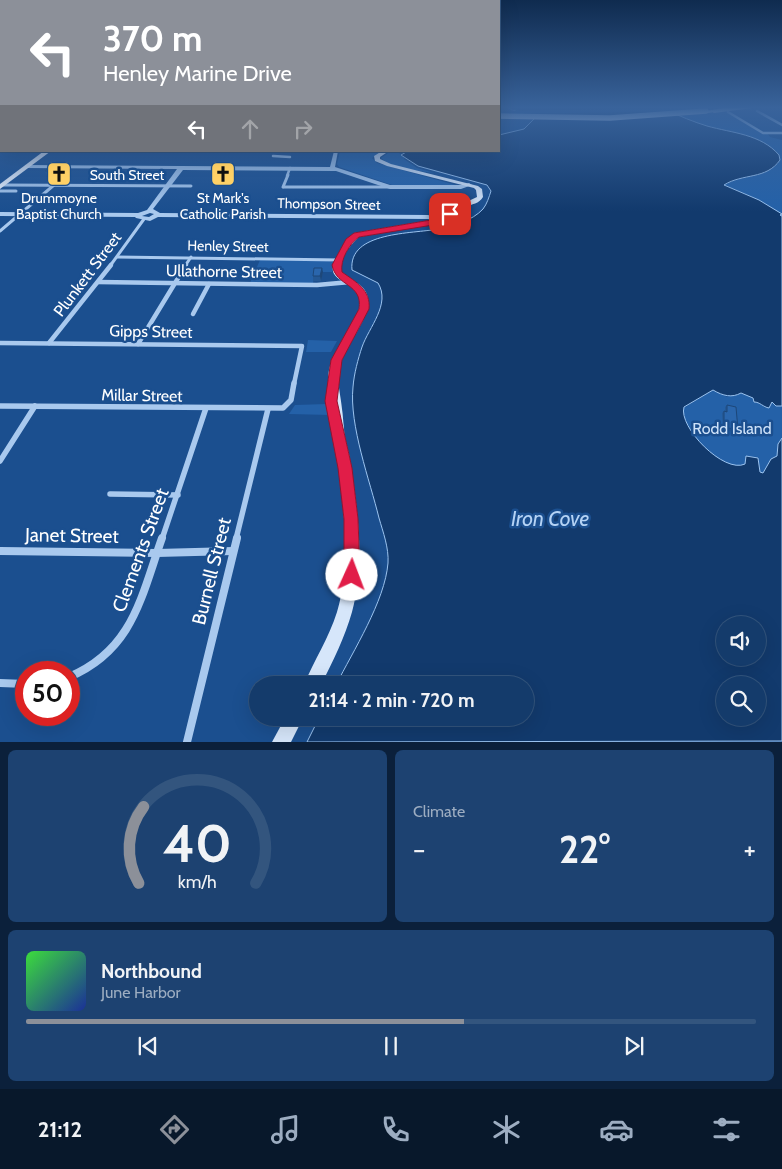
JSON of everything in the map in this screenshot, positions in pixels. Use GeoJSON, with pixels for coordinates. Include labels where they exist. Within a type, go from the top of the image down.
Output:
{"type":"FeatureCollection","features":[{"type":"Feature","properties":{"kind":"main road"},"geometry":{"type":"LineString","coordinates":[[1,188],[47,152]]}},
{"type":"Feature","properties":{"kind":"main road"},"geometry":{"type":"LineString","coordinates":[[317,676],[337,638],[348,604],[352,575],[351,519],[338,428],[332,410],[336,360],[365,305],[362,292],[336,271],[339,260],[349,240],[360,233],[426,224],[441,220],[455,210],[479,198],[479,189],[469,185],[389,165],[377,160],[377,156],[384,152]]}},
{"type":"Feature","properties":{"kind":"main road"},"geometry":{"type":"LineString","coordinates":[[281,742],[290,726]]}},
{"type":"Feature","properties":{"kind":"street"},"geometry":{"type":"LineString","coordinates":[[332,168],[336,152]]}},
{"type":"Feature","properties":{"kind":"street"},"geometry":{"type":"LineString","coordinates":[[273,156],[290,157]]}},
{"type":"Feature","properties":{"kind":"street"},"geometry":{"type":"LineString","coordinates":[[27,166],[332,168],[390,187]]}},
{"type":"Feature","properties":{"kind":"street"},"geometry":{"type":"LineString","coordinates":[[141,218],[149,211],[182,167]]}},
{"type":"Feature","properties":{"kind":"street"},"geometry":{"type":"LineString","coordinates":[[290,168],[284,187],[460,187],[469,185]]}},
{"type":"Feature","properties":{"kind":"street"},"geometry":{"type":"LineString","coordinates":[[0,231],[54,185]]}},
{"type":"Feature","properties":{"kind":"street","name":"South Street"},"geometry":{"type":"LineString","coordinates":[[1,188],[54,185],[191,186]]}},
{"type":"Feature","properties":{"kind":"street"},"geometry":{"type":"LineString","coordinates":[[1,188],[16,191]]}},
{"type":"Feature","properties":{"kind":"street"},"geometry":{"type":"LineString","coordinates":[[149,211],[156,212],[157,215]]}},
{"type":"Feature","properties":{"kind":"street"},"geometry":{"type":"LineString","coordinates":[[0,214],[141,218],[157,215]]}},
{"type":"Feature","properties":{"kind":"street","name":"Thompson Street"},"geometry":{"type":"LineString","coordinates":[[157,215],[428,217],[441,220]]}},
{"type":"Feature","properties":{"kind":"street","name":"Plunkett Street"},"geometry":{"type":"LineString","coordinates":[[49,344],[117,257],[141,218]]}},
{"type":"Feature","properties":{"kind":"street","name":"Henley Street"},"geometry":{"type":"LineString","coordinates":[[117,257],[339,260]]}},
{"type":"Feature","properties":{"kind":"street"},"geometry":{"type":"LineString","coordinates":[[138,344],[191,257]]}},
{"type":"Feature","properties":{"kind":"street","name":"Ullathorne Street"},"geometry":{"type":"LineString","coordinates":[[98,282],[317,285],[350,282]]}},
{"type":"Feature","properties":{"kind":"street"},"geometry":{"type":"LineString","coordinates":[[193,314],[209,284]]}},
{"type":"Feature","properties":{"kind":"street","name":"Gipps Street"},"geometry":{"type":"LineString","coordinates":[[0,343],[302,346],[291,400],[283,408]]}},
{"type":"Feature","properties":{"kind":"street","name":"Millar Street"},"geometry":{"type":"LineString","coordinates":[[0,406],[283,408]]}},
{"type":"Feature","properties":{"kind":"street"},"geometry":{"type":"LineString","coordinates":[[0,461],[35,406]]}},
{"type":"Feature","properties":{"kind":"street","name":"Clements Street"},"geometry":{"type":"LineString","coordinates":[[80,672],[96,664],[120,641],[130,624],[158,552],[206,408]]}},
{"type":"Feature","properties":{"kind":"street","name":"Burnell Street"},"geometry":{"type":"LineString","coordinates":[[187,742],[268,409]]}},
{"type":"Feature","properties":{"kind":"street"},"geometry":{"type":"LineString","coordinates":[[110,494],[178,495]]}},
{"type":"Feature","properties":{"kind":"street","name":"Janet Street"},"geometry":{"type":"LineString","coordinates":[[0,551],[233,551]]}},
{"type":"Feature","properties":{"kind":"street"},"geometry":{"type":"LineString","coordinates":[[0,683],[15,684]]}},
{"type":"Feature","properties":{"kind":"green space"},"geometry":{"type":"Polygon","coordinates":[[[762,142],[782,142],[782,216],[759,200],[724,185],[739,179],[762,174],[775,166],[780,160],[767,144],[762,142]]]}},
{"type":"Feature","properties":{"kind":"green space"},"geometry":{"type":"Polygon","coordinates":[[[340,152],[380,152],[372,158],[377,163],[459,186],[395,186],[339,167],[337,164],[340,152]]]}},
{"type":"Feature","properties":{"kind":"green space"},"geometry":{"type":"Polygon","coordinates":[[[390,152],[400,152],[399,153],[404,156],[404,159],[417,168],[435,173],[399,167],[381,158],[390,152]]]}},
{"type":"Feature","properties":{"kind":"green space"},"geometry":{"type":"Polygon","coordinates":[[[260,260],[333,262],[332,272],[315,272],[313,283],[250,283],[260,260]]]}},
{"type":"Feature","properties":{"kind":"green space"},"geometry":{"type":"Polygon","coordinates":[[[308,340],[337,341],[331,352],[306,352],[308,340]]]}},
{"type":"Feature","properties":{"kind":"green space","name":"Rodd Island"},"geometry":{"type":"Polygon","coordinates":[[[713,390],[727,397],[742,393],[749,395],[754,402],[759,402],[765,408],[772,402],[782,406],[782,438],[778,444],[777,456],[770,461],[763,473],[760,473],[758,457],[746,456],[746,463],[737,465],[727,463],[716,457],[696,438],[689,427],[684,408],[713,390]]]}},
{"type":"Feature","properties":{"kind":"green space"},"geometry":{"type":"Polygon","coordinates":[[[327,404],[331,415],[289,414],[295,405],[327,404]]]}},
{"type":"Feature","properties":{"kind":"water","name":"Iron Cove"},"geometry":{"type":"Polygon","coordinates":[[[500,142],[762,142],[779,155],[780,160],[768,171],[731,181],[724,185],[759,200],[782,214],[780,215],[782,216],[782,406],[776,406],[772,402],[769,408],[754,402],[753,398],[741,393],[727,396],[713,390],[684,407],[684,416],[695,436],[715,456],[736,465],[745,464],[746,456],[758,458],[760,472],[763,473],[771,459],[777,456],[778,444],[782,438],[782,741],[307,742],[315,726],[534,726],[534,676],[341,676],[375,609],[386,578],[388,563],[388,552],[357,435],[353,402],[354,382],[362,347],[378,315],[382,299],[378,283],[352,270],[354,257],[360,248],[371,241],[399,234],[438,229],[473,217],[483,209],[491,191],[487,185],[418,166],[401,155],[406,152],[500,152],[500,142]]]}},
{"type":"Feature","properties":{"kind":"building"},"geometry":{"type":"Polygon","coordinates":[[[56,162],[65,162],[55,171],[45,171],[56,162]]]}},
{"type":"Feature","properties":{"kind":"building"},"geometry":{"type":"Polygon","coordinates":[[[314,268],[322,268],[320,276],[313,276],[314,268]]]}},
{"type":"Feature","properties":{"kind":"building"},"geometry":{"type":"Polygon","coordinates":[[[727,405],[736,407],[738,430],[724,427],[724,411],[727,412],[727,405]]]}},
{"type":"Feature","properties":{"kind":"place","name":"Drummoyne Baptist Church"},"geometry":{"type":"Point","coordinates":[59,174]}},
{"type":"Feature","properties":{"kind":"place","name":"St Mark's Catholic Parish"},"geometry":{"type":"Point","coordinates":[223,174]}},
{"type":"Feature","properties":{"kind":"route"},"geometry":{"type":"LineString","coordinates":[[352,575],[352,534],[345,468],[331,401],[334,393],[334,367],[336,360],[364,309],[365,301],[359,288],[338,274],[336,265],[349,240],[360,233],[433,222],[441,220],[450,214]]}}]}
